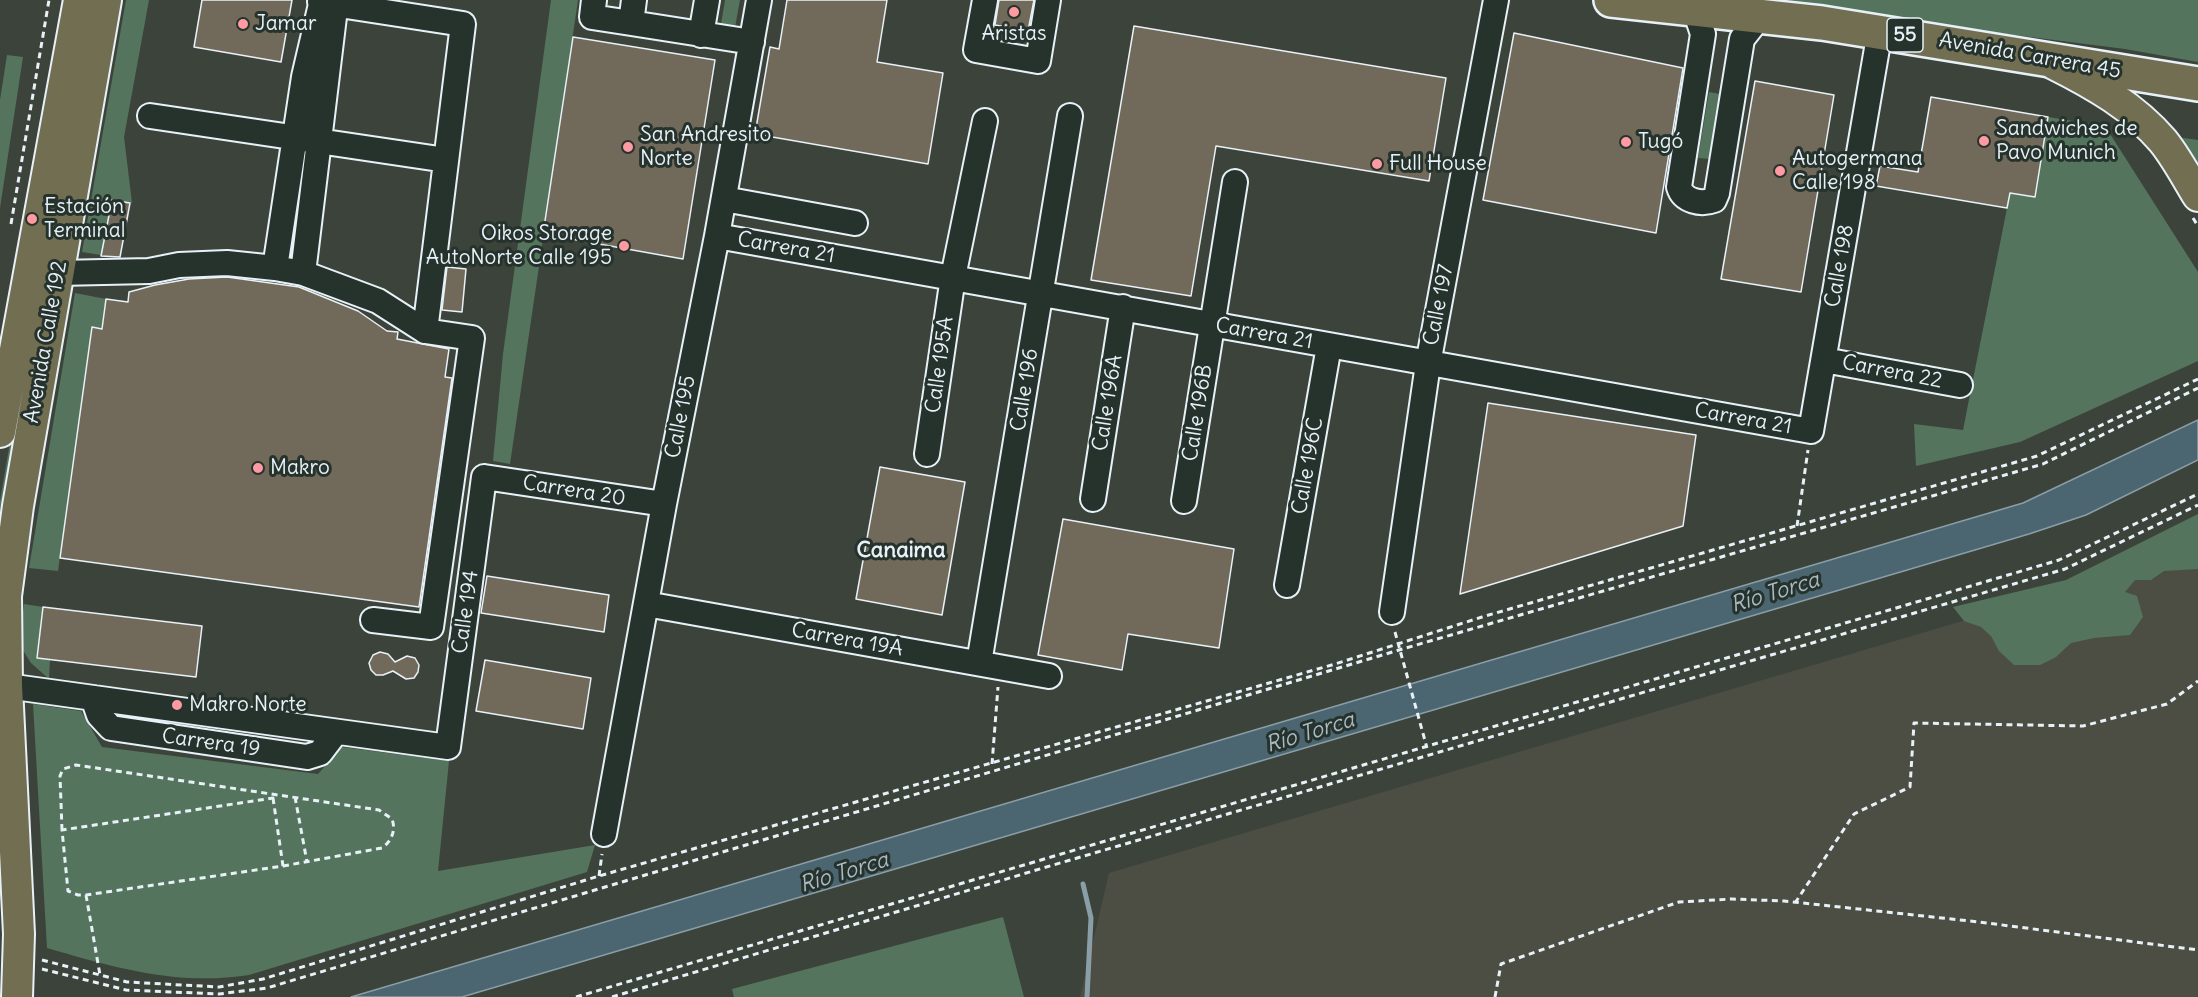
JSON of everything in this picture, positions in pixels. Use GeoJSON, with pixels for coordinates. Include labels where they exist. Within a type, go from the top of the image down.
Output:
{"type":"FeatureCollection","features":[{"type":"Feature","properties":{"kind":"highway","name":"Avenida Carrera 45"},"geometry":{"type":"LineString","coordinates":[[1611,0],[1880,31],[2198,84]]}},
{"type":"Feature","properties":{"kind":"main road","name":"Avenida Calle 192"},"geometry":{"type":"LineString","coordinates":[[0,432],[26,279],[79,0]]}},
{"type":"Feature","properties":{"kind":"main road","name":"Avenida Calle 192"},"geometry":{"type":"LineString","coordinates":[[19,976],[3,677],[3,602],[106,0]]}},
{"type":"Feature","properties":{"kind":"main road"},"geometry":{"type":"LineString","coordinates":[[2046,60],[2108,94],[2137,115],[2163,142],[2198,196]]}},
{"type":"Feature","properties":{"kind":"main road"},"geometry":{"type":"LineString","coordinates":[[26,279],[57,279]]}},
{"type":"Feature","properties":{"kind":"street"},"geometry":{"type":"LineString","coordinates":[[594,0],[592,17],[633,12],[701,35],[752,42]]}},
{"type":"Feature","properties":{"kind":"street"},"geometry":{"type":"LineString","coordinates":[[701,35],[707,0]]}},
{"type":"Feature","properties":{"kind":"street","name":"Calle 195"},"geometry":{"type":"LineString","coordinates":[[604,834],[664,504],[724,199],[759,0]]}},
{"type":"Feature","properties":{"kind":"street"},"geometry":{"type":"LineString","coordinates":[[985,0],[976,50],[1038,61],[1048,0]]}},
{"type":"Feature","properties":{"kind":"street","name":"Calle 197"},"geometry":{"type":"LineString","coordinates":[[1392,612],[1428,364],[1496,0]]}},
{"type":"Feature","properties":{"kind":"street"},"geometry":{"type":"LineString","coordinates":[[275,268],[295,136],[329,2]]}},
{"type":"Feature","properties":{"kind":"street"},"geometry":{"type":"LineString","coordinates":[[303,273],[320,140],[329,2]]}},
{"type":"Feature","properties":{"kind":"street"},"geometry":{"type":"LineString","coordinates":[[329,2],[463,24],[425,331]]}},
{"type":"Feature","properties":{"kind":"street"},"geometry":{"type":"LineString","coordinates":[[1695,10],[1703,34],[1679,187],[1686,199],[1708,202],[1714,200],[1717,193],[1742,39],[1760,16]]}},
{"type":"Feature","properties":{"kind":"street","name":"Calle 198"},"geometry":{"type":"LineString","coordinates":[[1811,431],[1880,31]]}},
{"type":"Feature","properties":{"kind":"street"},"geometry":{"type":"LineString","coordinates":[[150,116],[446,159]]}},
{"type":"Feature","properties":{"kind":"street","name":"Calle 196"},"geometry":{"type":"LineString","coordinates":[[989,665],[1041,292],[1070,116]]}},
{"type":"Feature","properties":{"kind":"street","name":"Calle 195A"},"geometry":{"type":"LineString","coordinates":[[927,454],[953,277],[985,121]]}},
{"type":"Feature","properties":{"kind":"street","name":"Calle 196B"},"geometry":{"type":"LineString","coordinates":[[1184,501],[1235,182]]}},
{"type":"Feature","properties":{"kind":"street"},"geometry":{"type":"LineString","coordinates":[[724,199],[855,223]]}},
{"type":"Feature","properties":{"kind":"street","name":"Carrera 21"},"geometry":{"type":"LineString","coordinates":[[717,236],[1811,431]]}},
{"type":"Feature","properties":{"kind":"street"},"geometry":{"type":"LineString","coordinates":[[57,279],[227,263],[275,268],[303,273],[378,301],[425,331],[472,338],[431,627],[373,620]]}},
{"type":"Feature","properties":{"kind":"street","name":"Calle 196A"},"geometry":{"type":"LineString","coordinates":[[1093,499],[1123,307]]}},
{"type":"Feature","properties":{"kind":"street","name":"Calle 196C"},"geometry":{"type":"LineString","coordinates":[[1287,585],[1329,346]]}},
{"type":"Feature","properties":{"kind":"street","name":"Carrera 22"},"geometry":{"type":"LineString","coordinates":[[1824,360],[1960,385]]}},
{"type":"Feature","properties":{"kind":"street","name":"Carrera 20"},"geometry":{"type":"LineString","coordinates":[[484,477],[664,504]]}},
{"type":"Feature","properties":{"kind":"street","name":"Calle 194"},"geometry":{"type":"LineString","coordinates":[[448,747],[484,477]]}},
{"type":"Feature","properties":{"kind":"street","name":"Carrera 19A"},"geometry":{"type":"LineString","coordinates":[[646,604],[1049,676]]}},
{"type":"Feature","properties":{"kind":"street","name":"Carrera 19"},"geometry":{"type":"LineString","coordinates":[[3,677],[93,698],[448,747]]}},
{"type":"Feature","properties":{"kind":"path"},"geometry":{"type":"LineString","coordinates":[[11,227],[49,0]]}},
{"type":"Feature","properties":{"kind":"path"},"geometry":{"type":"LineString","coordinates":[[19,976],[100,975],[128,982],[219,987],[263,979],[610,873],[992,764],[1482,617],[2037,456],[2198,379]]}},
{"type":"Feature","properties":{"kind":"path"},"geometry":{"type":"LineString","coordinates":[[19,976],[126,990],[219,994],[267,988],[1399,650],[2043,464],[2198,388]]}},
{"type":"Feature","properties":{"kind":"path"},"geometry":{"type":"LineString","coordinates":[[1797,526],[1811,431]]}},
{"type":"Feature","properties":{"kind":"path"},"geometry":{"type":"LineString","coordinates":[[576,997],[2059,560],[2198,494]]}},
{"type":"Feature","properties":{"kind":"path"},"geometry":{"type":"LineString","coordinates":[[612,997],[1043,868],[2065,569],[2198,505]]}},
{"type":"Feature","properties":{"kind":"path"},"geometry":{"type":"LineString","coordinates":[[1397,644],[1427,748]]}},
{"type":"Feature","properties":{"kind":"path"},"geometry":{"type":"LineString","coordinates":[[989,665],[992,764]]}},
{"type":"Feature","properties":{"kind":"path"},"geometry":{"type":"LineString","coordinates":[[1795,903],[1854,814],[1910,787],[1914,723],[2083,726],[2167,704],[2198,681]]}},
{"type":"Feature","properties":{"kind":"path"},"geometry":{"type":"LineString","coordinates":[[69,766],[273,796],[295,797],[379,810],[389,815],[394,825],[391,839],[382,848],[307,862],[86,895],[73,894],[66,886],[60,776],[69,766]]}},
{"type":"Feature","properties":{"kind":"path"},"geometry":{"type":"LineString","coordinates":[[62,830],[273,796]]}},
{"type":"Feature","properties":{"kind":"path"},"geometry":{"type":"LineString","coordinates":[[273,796],[282,866]]}},
{"type":"Feature","properties":{"kind":"path"},"geometry":{"type":"LineString","coordinates":[[295,797],[307,862]]}},
{"type":"Feature","properties":{"kind":"path"},"geometry":{"type":"LineString","coordinates":[[86,895],[100,975]]}},
{"type":"Feature","properties":{"kind":"path"},"geometry":{"type":"LineString","coordinates":[[1495,997],[1501,964],[1679,902],[1732,899],[1795,903],[2198,950]]}},
{"type":"Feature","properties":{"kind":"shaded area"},"geometry":{"type":"Polygon","coordinates":[[[2198,524],[2198,997],[1080,997],[1109,873],[2071,589],[2198,524]]]}},
{"type":"Feature","properties":{"kind":"green space"},"geometry":{"type":"Polygon","coordinates":[[[126,0],[149,0],[124,137],[132,203],[112,200],[101,255],[82,252],[126,0]]]}},
{"type":"Feature","properties":{"kind":"green space"},"geometry":{"type":"Polygon","coordinates":[[[551,0],[578,0],[510,464],[493,461],[503,354],[551,0]]]}},
{"type":"Feature","properties":{"kind":"green space"},"geometry":{"type":"Polygon","coordinates":[[[725,0],[740,0],[734,33],[720,30],[725,0]]]}},
{"type":"Feature","properties":{"kind":"green space"},"geometry":{"type":"Polygon","coordinates":[[[1738,0],[2198,0],[2198,62],[2125,49],[1738,0]]]}},
{"type":"Feature","properties":{"kind":"green space"},"geometry":{"type":"Polygon","coordinates":[[[7,55],[23,57],[0,208],[0,100],[7,55]]]}},
{"type":"Feature","properties":{"kind":"green space"},"geometry":{"type":"Polygon","coordinates":[[[1709,92],[1720,94],[1710,159],[1698,158],[1709,92]]]}},
{"type":"Feature","properties":{"kind":"green space"},"geometry":{"type":"Polygon","coordinates":[[[2048,117],[2105,126],[2198,272],[2198,361],[2020,442],[1916,466],[1914,424],[1963,430],[2010,193],[2035,197],[2048,117]]]}},
{"type":"Feature","properties":{"kind":"green space"},"geometry":{"type":"Polygon","coordinates":[[[2169,136],[2198,140],[2198,180],[2169,136]]]}},
{"type":"Feature","properties":{"kind":"green space"},"geometry":{"type":"Polygon","coordinates":[[[75,293],[106,299],[102,329],[92,328],[58,571],[29,568],[75,293]]]}},
{"type":"Feature","properties":{"kind":"green space"},"geometry":{"type":"Polygon","coordinates":[[[32,313],[38,315],[0,530],[0,501],[32,313]]]}},
{"type":"Feature","properties":{"kind":"green space"},"geometry":{"type":"Polygon","coordinates":[[[2198,514],[2198,569],[2164,571],[2151,580],[2135,580],[2125,592],[2137,596],[2143,617],[2130,635],[2094,638],[2071,643],[2056,657],[2040,665],[2014,665],[1999,651],[1991,636],[1981,627],[1964,621],[1953,607],[2066,580],[2198,514]]]}},
{"type":"Feature","properties":{"kind":"green space"},"geometry":{"type":"Polygon","coordinates":[[[24,604],[43,607],[37,658],[50,660],[49,679],[31,663],[19,644],[24,604]]]}},
{"type":"Feature","properties":{"kind":"green space"},"geometry":{"type":"Polygon","coordinates":[[[33,704],[81,711],[102,747],[318,774],[342,747],[449,761],[438,871],[595,845],[587,872],[249,975],[222,978],[172,977],[98,962],[47,948],[33,704]]]}},
{"type":"Feature","properties":{"kind":"green space"},"geometry":{"type":"Polygon","coordinates":[[[1003,917],[1024,997],[734,997],[732,989],[1003,917]]]}},
{"type":"Feature","properties":{"kind":"water","name":"Río Torca"},"geometry":{"type":"Polygon","coordinates":[[[2198,420],[2198,460],[2086,515],[2029,534],[462,997],[351,997],[2023,503],[2198,420]]]}},
{"type":"Feature","properties":{"kind":"building","name":"Jamar"},"geometry":{"type":"Polygon","coordinates":[[[202,0],[292,0],[281,62],[194,47],[202,0]]]}},
{"type":"Feature","properties":{"kind":"building","name":"San Andresito Norte"},"geometry":{"type":"Polygon","coordinates":[[[787,0],[887,0],[877,62],[943,73],[928,164],[755,134],[770,47],[779,49],[787,0]]]}},
{"type":"Feature","properties":{"kind":"building","name":"Aristas"},"geometry":{"type":"Polygon","coordinates":[[[999,0],[1034,0],[1028,31],[995,25],[999,0]]]}},
{"type":"Feature","properties":{"kind":"building","name":"Full House"},"geometry":{"type":"Polygon","coordinates":[[[1134,26],[1446,78],[1429,181],[1216,146],[1191,296],[1091,280],[1134,26]]]}},
{"type":"Feature","properties":{"kind":"building"},"geometry":{"type":"Polygon","coordinates":[[[1514,33],[1683,68],[1656,233],[1483,200],[1514,33]]]}},
{"type":"Feature","properties":{"kind":"building","name":"San Andresito Norte"},"geometry":{"type":"Polygon","coordinates":[[[573,37],[715,60],[683,259],[543,234],[573,37]]]}},
{"type":"Feature","properties":{"kind":"building","name":"Autogermana Calle 198"},"geometry":{"type":"Polygon","coordinates":[[[1755,81],[1834,95],[1801,292],[1721,279],[1755,81]]]}},
{"type":"Feature","properties":{"kind":"building","name":"Sandwiches de Pavo Munich"},"geometry":{"type":"Polygon","coordinates":[[[1931,97],[2048,117],[2035,197],[2010,193],[2007,208],[1876,186],[1880,166],[1918,172],[1931,97]]]}},
{"type":"Feature","properties":{"kind":"building"},"geometry":{"type":"Polygon","coordinates":[[[112,200],[130,203],[120,257],[101,256],[112,200]]]}},
{"type":"Feature","properties":{"kind":"building"},"geometry":{"type":"Polygon","coordinates":[[[447,267],[466,269],[462,312],[442,310],[447,267]]]}},
{"type":"Feature","properties":{"kind":"building","name":"Makro"},"geometry":{"type":"Polygon","coordinates":[[[227,277],[299,287],[358,311],[387,331],[398,332],[397,339],[449,349],[445,377],[452,378],[419,607],[60,558],[92,327],[102,329],[106,299],[128,302],[129,292],[155,285],[189,279],[227,277]]]}},
{"type":"Feature","properties":{"kind":"building"},"geometry":{"type":"Polygon","coordinates":[[[1488,403],[1696,435],[1683,526],[1460,594],[1488,403]]]}},
{"type":"Feature","properties":{"kind":"building"},"geometry":{"type":"Polygon","coordinates":[[[880,467],[965,482],[942,615],[856,599],[880,467]]]}},
{"type":"Feature","properties":{"kind":"building"},"geometry":{"type":"Polygon","coordinates":[[[1063,519],[1234,549],[1219,648],[1128,634],[1122,670],[1038,655],[1063,519]]]}},
{"type":"Feature","properties":{"kind":"building"},"geometry":{"type":"Polygon","coordinates":[[[487,576],[609,595],[604,632],[481,613],[487,576]]]}},
{"type":"Feature","properties":{"kind":"building"},"geometry":{"type":"Polygon","coordinates":[[[43,607],[202,626],[196,677],[37,658],[43,607]]]}},
{"type":"Feature","properties":{"kind":"building"},"geometry":{"type":"Polygon","coordinates":[[[380,652],[388,654],[395,662],[407,656],[415,658],[419,665],[418,672],[414,678],[406,679],[393,671],[376,675],[369,663],[373,655],[380,652]]]}},
{"type":"Feature","properties":{"kind":"building"},"geometry":{"type":"Polygon","coordinates":[[[485,660],[591,678],[583,729],[476,711],[485,660]]]}},
{"type":"Feature","properties":{"kind":"waterway"},"geometry":{"type":"LineString","coordinates":[[1083,884],[1091,918],[1087,997]]}},
{"type":"Feature","properties":{"kind":"place","name":"Aristas"},"geometry":{"type":"Point","coordinates":[1014,12]}},
{"type":"Feature","properties":{"kind":"place","name":"Jamar"},"geometry":{"type":"Point","coordinates":[243,24]}},
{"type":"Feature","properties":{"kind":"place","name":"Sandwiches de Pavo Munich"},"geometry":{"type":"Point","coordinates":[1984,141]}},
{"type":"Feature","properties":{"kind":"place","name":"Tugó"},"geometry":{"type":"Point","coordinates":[1626,142]}},
{"type":"Feature","properties":{"kind":"place","name":"San Andresito Norte"},"geometry":{"type":"Point","coordinates":[628,147]}},
{"type":"Feature","properties":{"kind":"place","name":"Full House"},"geometry":{"type":"Point","coordinates":[1377,164]}},
{"type":"Feature","properties":{"kind":"place","name":"Autogermana Calle 198"},"geometry":{"type":"Point","coordinates":[1780,171]}},
{"type":"Feature","properties":{"kind":"place","name":"Estación Terminal"},"geometry":{"type":"Point","coordinates":[32,219]}},
{"type":"Feature","properties":{"kind":"place","name":"Oikos Storage AutoNorte Calle 195"},"geometry":{"type":"Point","coordinates":[624,246]}},
{"type":"Feature","properties":{"kind":"place","name":"Makro"},"geometry":{"type":"Point","coordinates":[258,468]}},
{"type":"Feature","properties":{"kind":"place","name":"Makro Norte"},"geometry":{"type":"Point","coordinates":[177,705]}},
{"type":"Feature","properties":{"kind":"district","name":"Canaima"},"geometry":{"type":"Point","coordinates":[901,551]}}]}
